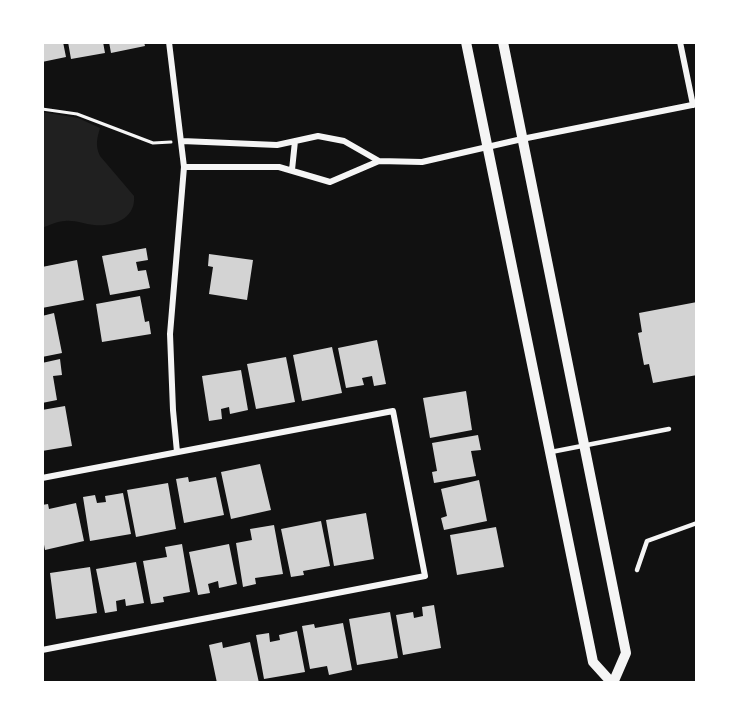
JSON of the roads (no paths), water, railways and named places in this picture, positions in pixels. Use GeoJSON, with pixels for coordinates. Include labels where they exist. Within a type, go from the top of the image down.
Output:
{"type":"FeatureCollection","features":[{"type":"Feature","properties":{"kind":"street"},"geometry":{"type":"LineString","coordinates":[[169,42],[184,167],[170,334],[177,452]]}},
{"type":"Feature","properties":{"kind":"street"},"geometry":{"type":"LineString","coordinates":[[466,42],[593,662],[612,683],[626,653],[503,42]]}},
{"type":"Feature","properties":{"kind":"street"},"geometry":{"type":"LineString","coordinates":[[184,167],[279,166],[330,182],[379,161],[422,162],[522,139],[695,105],[680,42]]}},
{"type":"Feature","properties":{"kind":"street"},"geometry":{"type":"LineString","coordinates":[[182,141],[277,145],[318,136],[344,141],[379,161]]}},
{"type":"Feature","properties":{"kind":"street"},"geometry":{"type":"LineString","coordinates":[[292,170],[295,141]]}},
{"type":"Feature","properties":{"kind":"street"},"geometry":{"type":"LineString","coordinates":[[42,478],[393,411],[425,576],[42,650]]}},
{"type":"Feature","properties":{"kind":"lane"},"geometry":{"type":"LineString","coordinates":[[550,453],[669,429]]}},
{"type":"Feature","properties":{"kind":"lane"},"geometry":{"type":"LineString","coordinates":[[637,570],[647,541],[697,522]]}}]}
